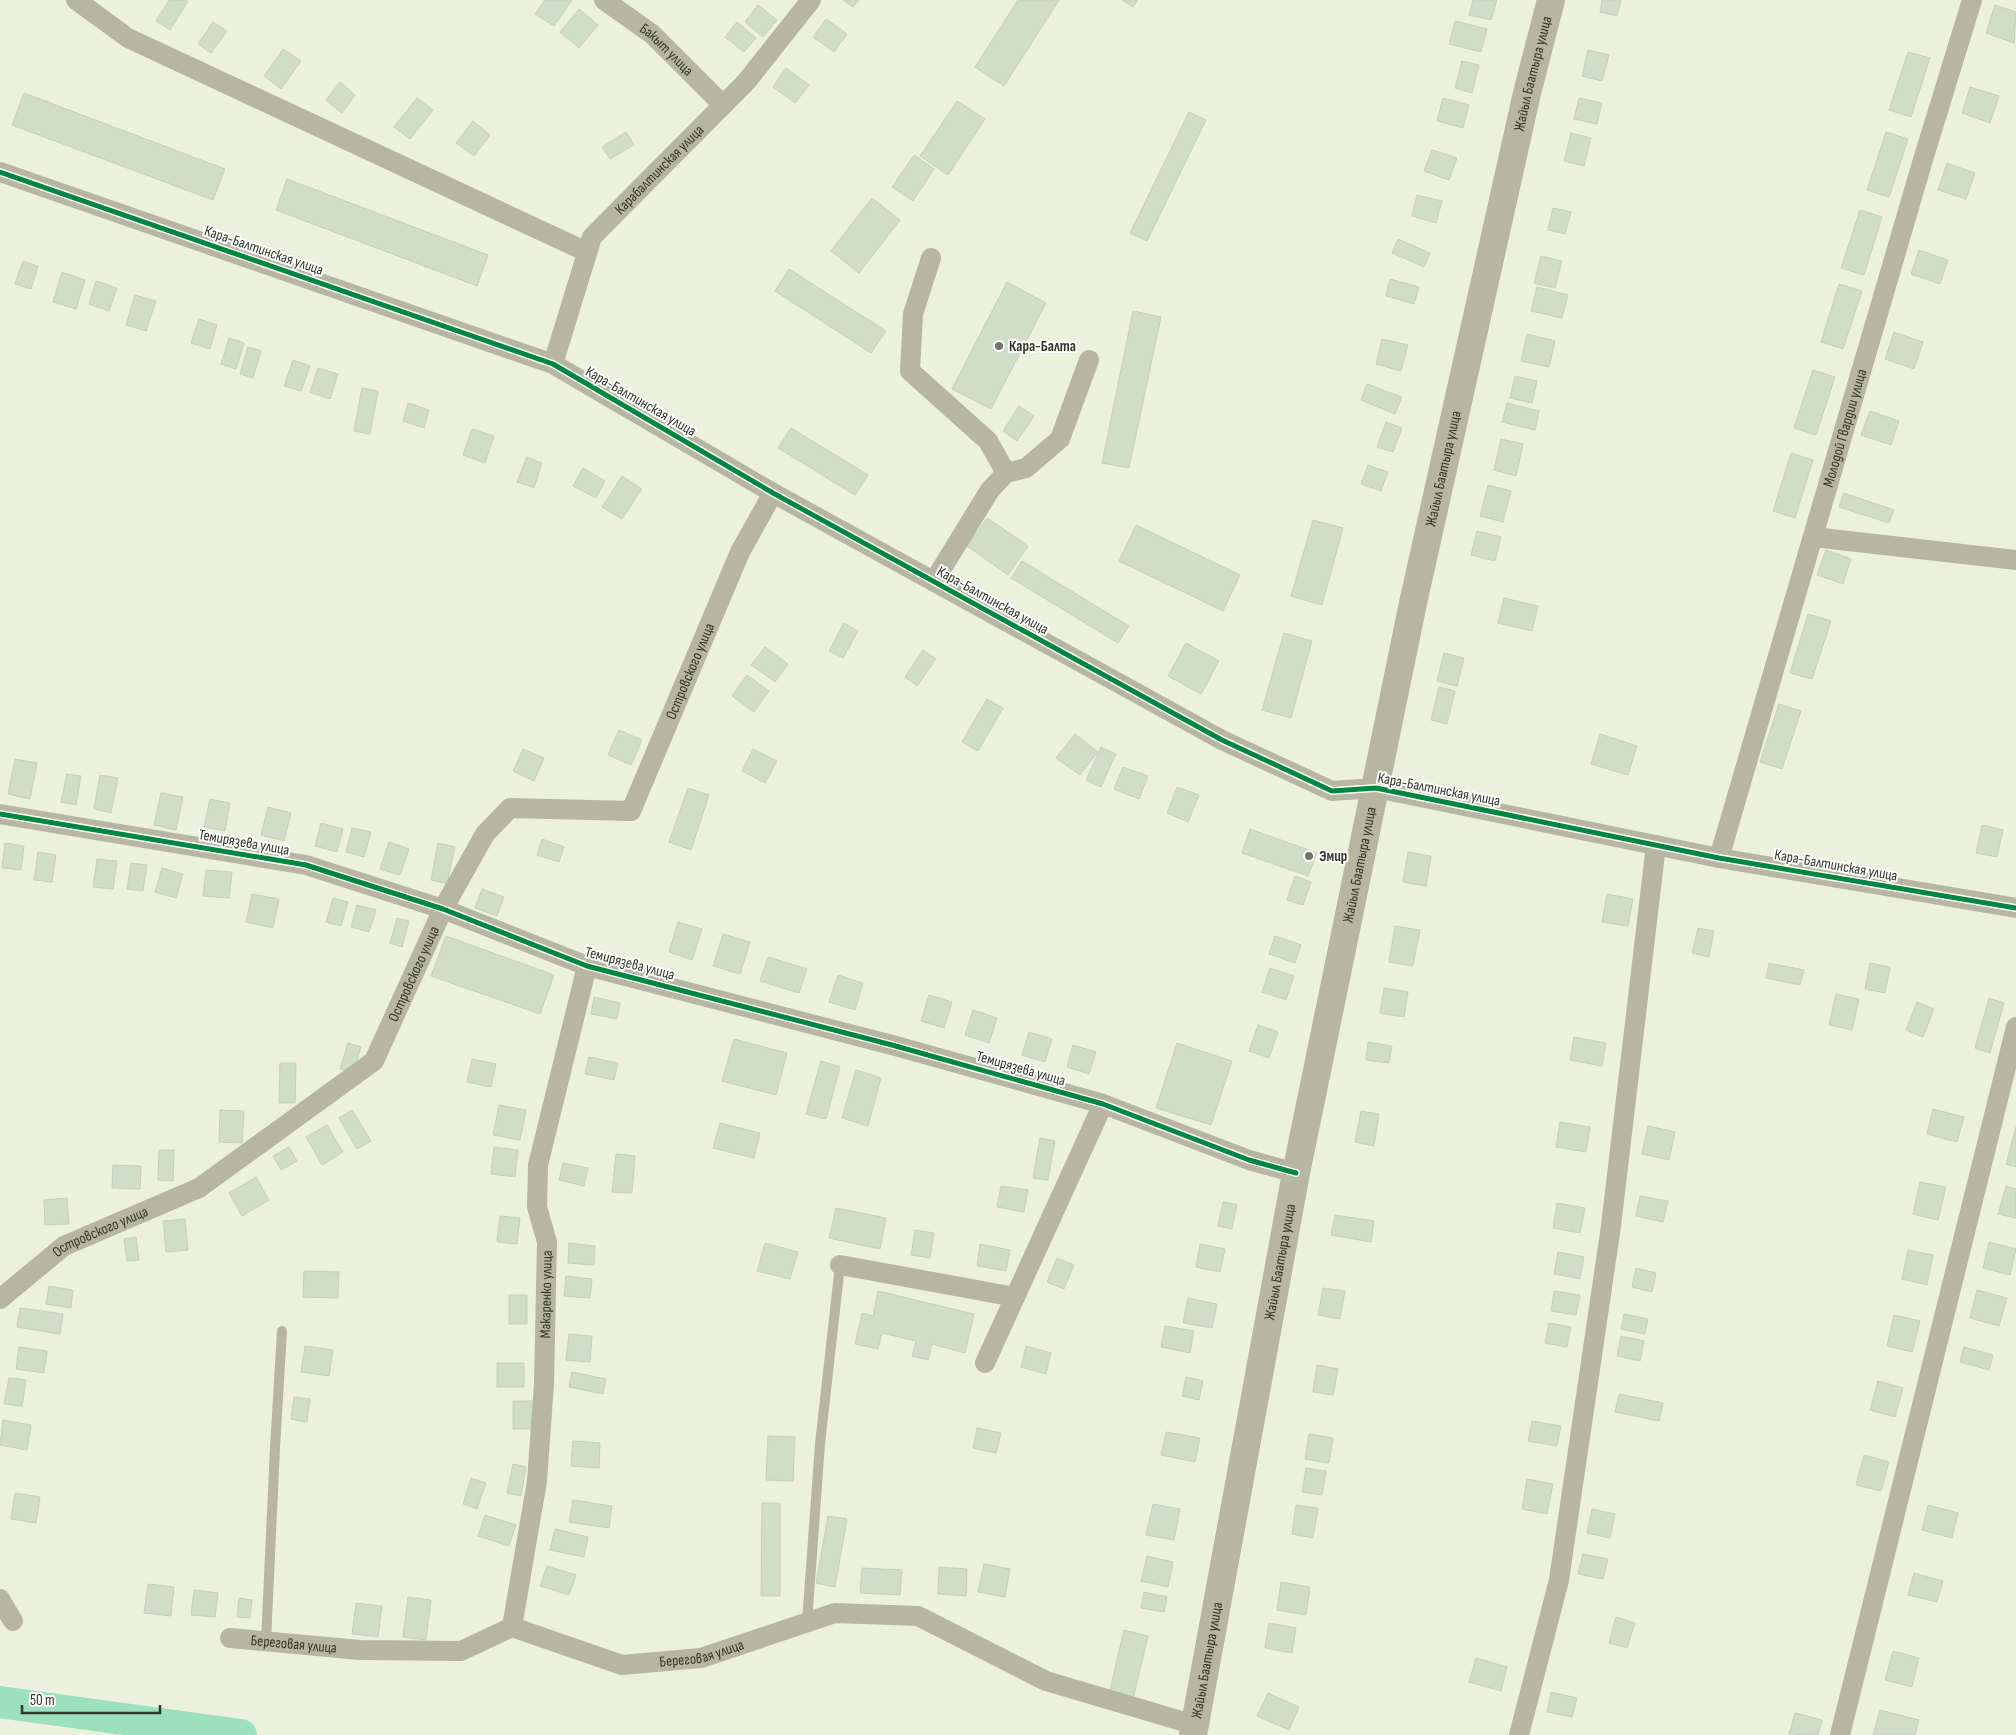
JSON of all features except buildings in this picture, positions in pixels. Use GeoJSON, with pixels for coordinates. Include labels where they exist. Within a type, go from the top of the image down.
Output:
{"type":"FeatureCollection","features":[{"type":"Feature","properties":{"kind":"highway","name":"Жайыл Баатыра улица"},"geometry":{"type":"LineString","coordinates":[[1194,1730],[1296,1173],[1417,584],[1527,93],[1551,0]]}},
{"type":"Feature","properties":{"kind":"street"},"geometry":{"type":"LineString","coordinates":[[76,0],[128,38],[587,252]]}},
{"type":"Feature","properties":{"kind":"street","name":"Бакыт улица"},"geometry":{"type":"LineString","coordinates":[[604,0],[652,34],[723,105]]}},
{"type":"Feature","properties":{"kind":"street","name":"Карабалтинская улица"},"geometry":{"type":"LineString","coordinates":[[553,364],[592,237],[746,82],[811,0]]}},
{"type":"Feature","properties":{"kind":"street","name":"Молодой Гвардии улица"},"geometry":{"type":"LineString","coordinates":[[1719,858],[1972,0]]}},
{"type":"Feature","properties":{"kind":"street","name":"Кара-Балтинская улица"},"geometry":{"type":"LineString","coordinates":[[0,172],[553,364],[774,493],[1222,740],[1332,790],[1376,788],[1719,858],[2016,908]]}},
{"type":"Feature","properties":{"kind":"street"},"geometry":{"type":"LineString","coordinates":[[931,258],[913,314],[910,371],[988,441],[1006,473]]}},
{"type":"Feature","properties":{"kind":"street"},"geometry":{"type":"LineString","coordinates":[[934,581],[990,490],[1006,473],[1026,468],[1060,439],[1089,360]]}},
{"type":"Feature","properties":{"kind":"street","name":"Островского улица"},"geometry":{"type":"LineString","coordinates":[[0,1298],[64,1246],[199,1188],[374,1061],[443,909],[485,834],[510,808],[631,811],[740,552],[774,493]]}},
{"type":"Feature","properties":{"kind":"street"},"geometry":{"type":"LineString","coordinates":[[1813,537],[2016,560]]}},
{"type":"Feature","properties":{"kind":"street","name":"Темирязева улица"},"geometry":{"type":"LineString","coordinates":[[0,814],[306,865],[443,909],[587,966],[892,1045],[1103,1104],[1249,1160],[1296,1173]]}},
{"type":"Feature","properties":{"kind":"street"},"geometry":{"type":"LineString","coordinates":[[1519,1735],[1559,1580],[1611,1226],[1656,845]]}},
{"type":"Feature","properties":{"kind":"street","name":"Макаренко улица"},"geometry":{"type":"LineString","coordinates":[[512,1627],[537,1481],[544,1384],[547,1242],[537,1207],[538,1165],[587,966]]}},
{"type":"Feature","properties":{"kind":"street"},"geometry":{"type":"LineString","coordinates":[[1840,1735],[2016,1027]]}},
{"type":"Feature","properties":{"kind":"street"},"geometry":{"type":"LineString","coordinates":[[985,1363],[1103,1104]]}},
{"type":"Feature","properties":{"kind":"street"},"geometry":{"type":"LineString","coordinates":[[840,1265],[1015,1297]]}},
{"type":"Feature","properties":{"kind":"street"},"geometry":{"type":"LineString","coordinates":[[0,1599],[12,1621]]}},
{"type":"Feature","properties":{"kind":"street","name":"Береговая улица"},"geometry":{"type":"LineString","coordinates":[[230,1638],[360,1650],[461,1651],[512,1627],[622,1665],[701,1658],[835,1613],[918,1616],[1046,1681],[1159,1714],[1194,1730]]}},
{"type":"Feature","properties":{"kind":"lane"},"geometry":{"type":"LineString","coordinates":[[807,1622],[820,1444],[840,1265]]}},
{"type":"Feature","properties":{"kind":"lane"},"geometry":{"type":"LineString","coordinates":[[266,1641],[282,1331]]}},
{"type":"Feature","properties":{"kind":"waterway","name":"Кара-Балта"},"geometry":{"type":"LineString","coordinates":[[0,1702],[241,1735]]}},
{"type":"Feature","properties":{"kind":"cycle path"},"geometry":{"type":"LineString","coordinates":[[0,172],[553,364],[773,493],[1222,740],[1332,791],[1376,788],[1719,858],[2016,908]]}},
{"type":"Feature","properties":{"kind":"cycle path"},"geometry":{"type":"LineString","coordinates":[[0,814],[306,865],[443,909],[587,966],[892,1045],[1103,1104],[1249,1160],[1296,1173]]}},
{"type":"Feature","properties":{"kind":"place","name":"Кара-Балта"},"geometry":{"type":"Point","coordinates":[999,346]}},
{"type":"Feature","properties":{"kind":"place","name":"Эмир"},"geometry":{"type":"Point","coordinates":[1309,856]}}]}
